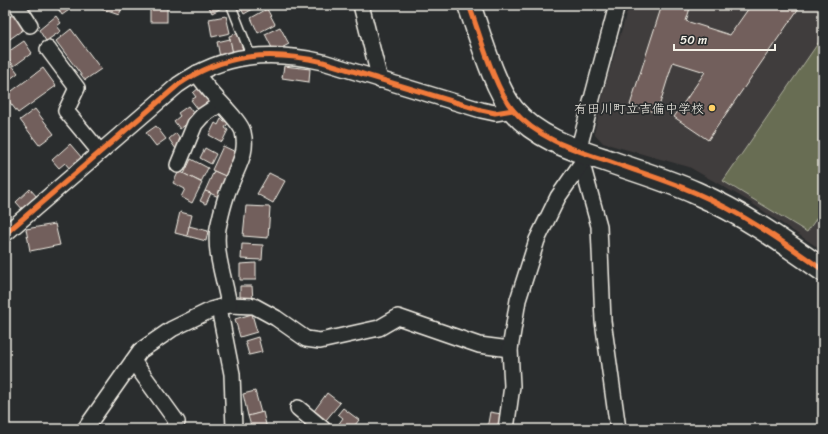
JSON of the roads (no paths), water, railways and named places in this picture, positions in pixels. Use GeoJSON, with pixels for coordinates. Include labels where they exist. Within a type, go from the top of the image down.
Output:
{"type":"FeatureCollection","features":[{"type":"Feature","properties":{"kind":"street"},"geometry":{"type":"LineString","coordinates":[[17,5],[30,25]]}},
{"type":"Feature","properties":{"kind":"street"},"geometry":{"type":"LineString","coordinates":[[361,5],[380,80]]}},
{"type":"Feature","properties":{"kind":"street"},"geometry":{"type":"LineString","coordinates":[[469,5],[498,84],[513,110],[526,123],[544,136],[583,156],[668,182],[708,199],[755,223],[821,265]]}},
{"type":"Feature","properties":{"kind":"street"},"geometry":{"type":"LineString","coordinates":[[506,429],[512,386],[510,349],[518,300],[537,240],[558,197],[583,156],[617,5]]}},
{"type":"Feature","properties":{"kind":"street"},"geometry":{"type":"LineString","coordinates":[[48,49],[77,88],[66,110],[100,152]]}},
{"type":"Feature","properties":{"kind":"street"},"geometry":{"type":"LineString","coordinates":[[5,234],[161,99],[197,72],[229,61],[251,56],[276,55],[299,57],[323,62],[481,110],[495,113],[513,110]]}},
{"type":"Feature","properties":{"kind":"street"},"geometry":{"type":"LineString","coordinates":[[197,72],[203,84],[242,130],[246,146],[243,158],[230,185],[218,227],[216,244],[232,374],[234,429]]}},
{"type":"Feature","properties":{"kind":"street"},"geometry":{"type":"LineString","coordinates":[[178,166],[195,124],[202,116],[220,104]]}},
{"type":"Feature","properties":{"kind":"street"},"geometry":{"type":"LineString","coordinates":[[583,156],[599,226],[603,321],[618,429]]}},
{"type":"Feature","properties":{"kind":"street"},"geometry":{"type":"LineString","coordinates":[[85,429],[140,351],[172,329],[211,310],[224,306],[254,306],[276,318],[306,339],[320,341],[379,328],[398,317],[479,345],[510,349]]}},
{"type":"Feature","properties":{"kind":"street"},"geometry":{"type":"LineString","coordinates":[[133,360],[177,422],[173,429]]}},
{"type":"Feature","properties":{"kind":"street"},"geometry":{"type":"LineString","coordinates":[[298,408],[324,429]]}},
{"type":"Feature","properties":{"kind":"lane"},"geometry":{"type":"LineString","coordinates":[[231,5],[251,56]]}},
{"type":"Feature","properties":{"kind":"place","name":"有田川町立吉備中学校"},"geometry":{"type":"Point","coordinates":[712,108]}}]}
